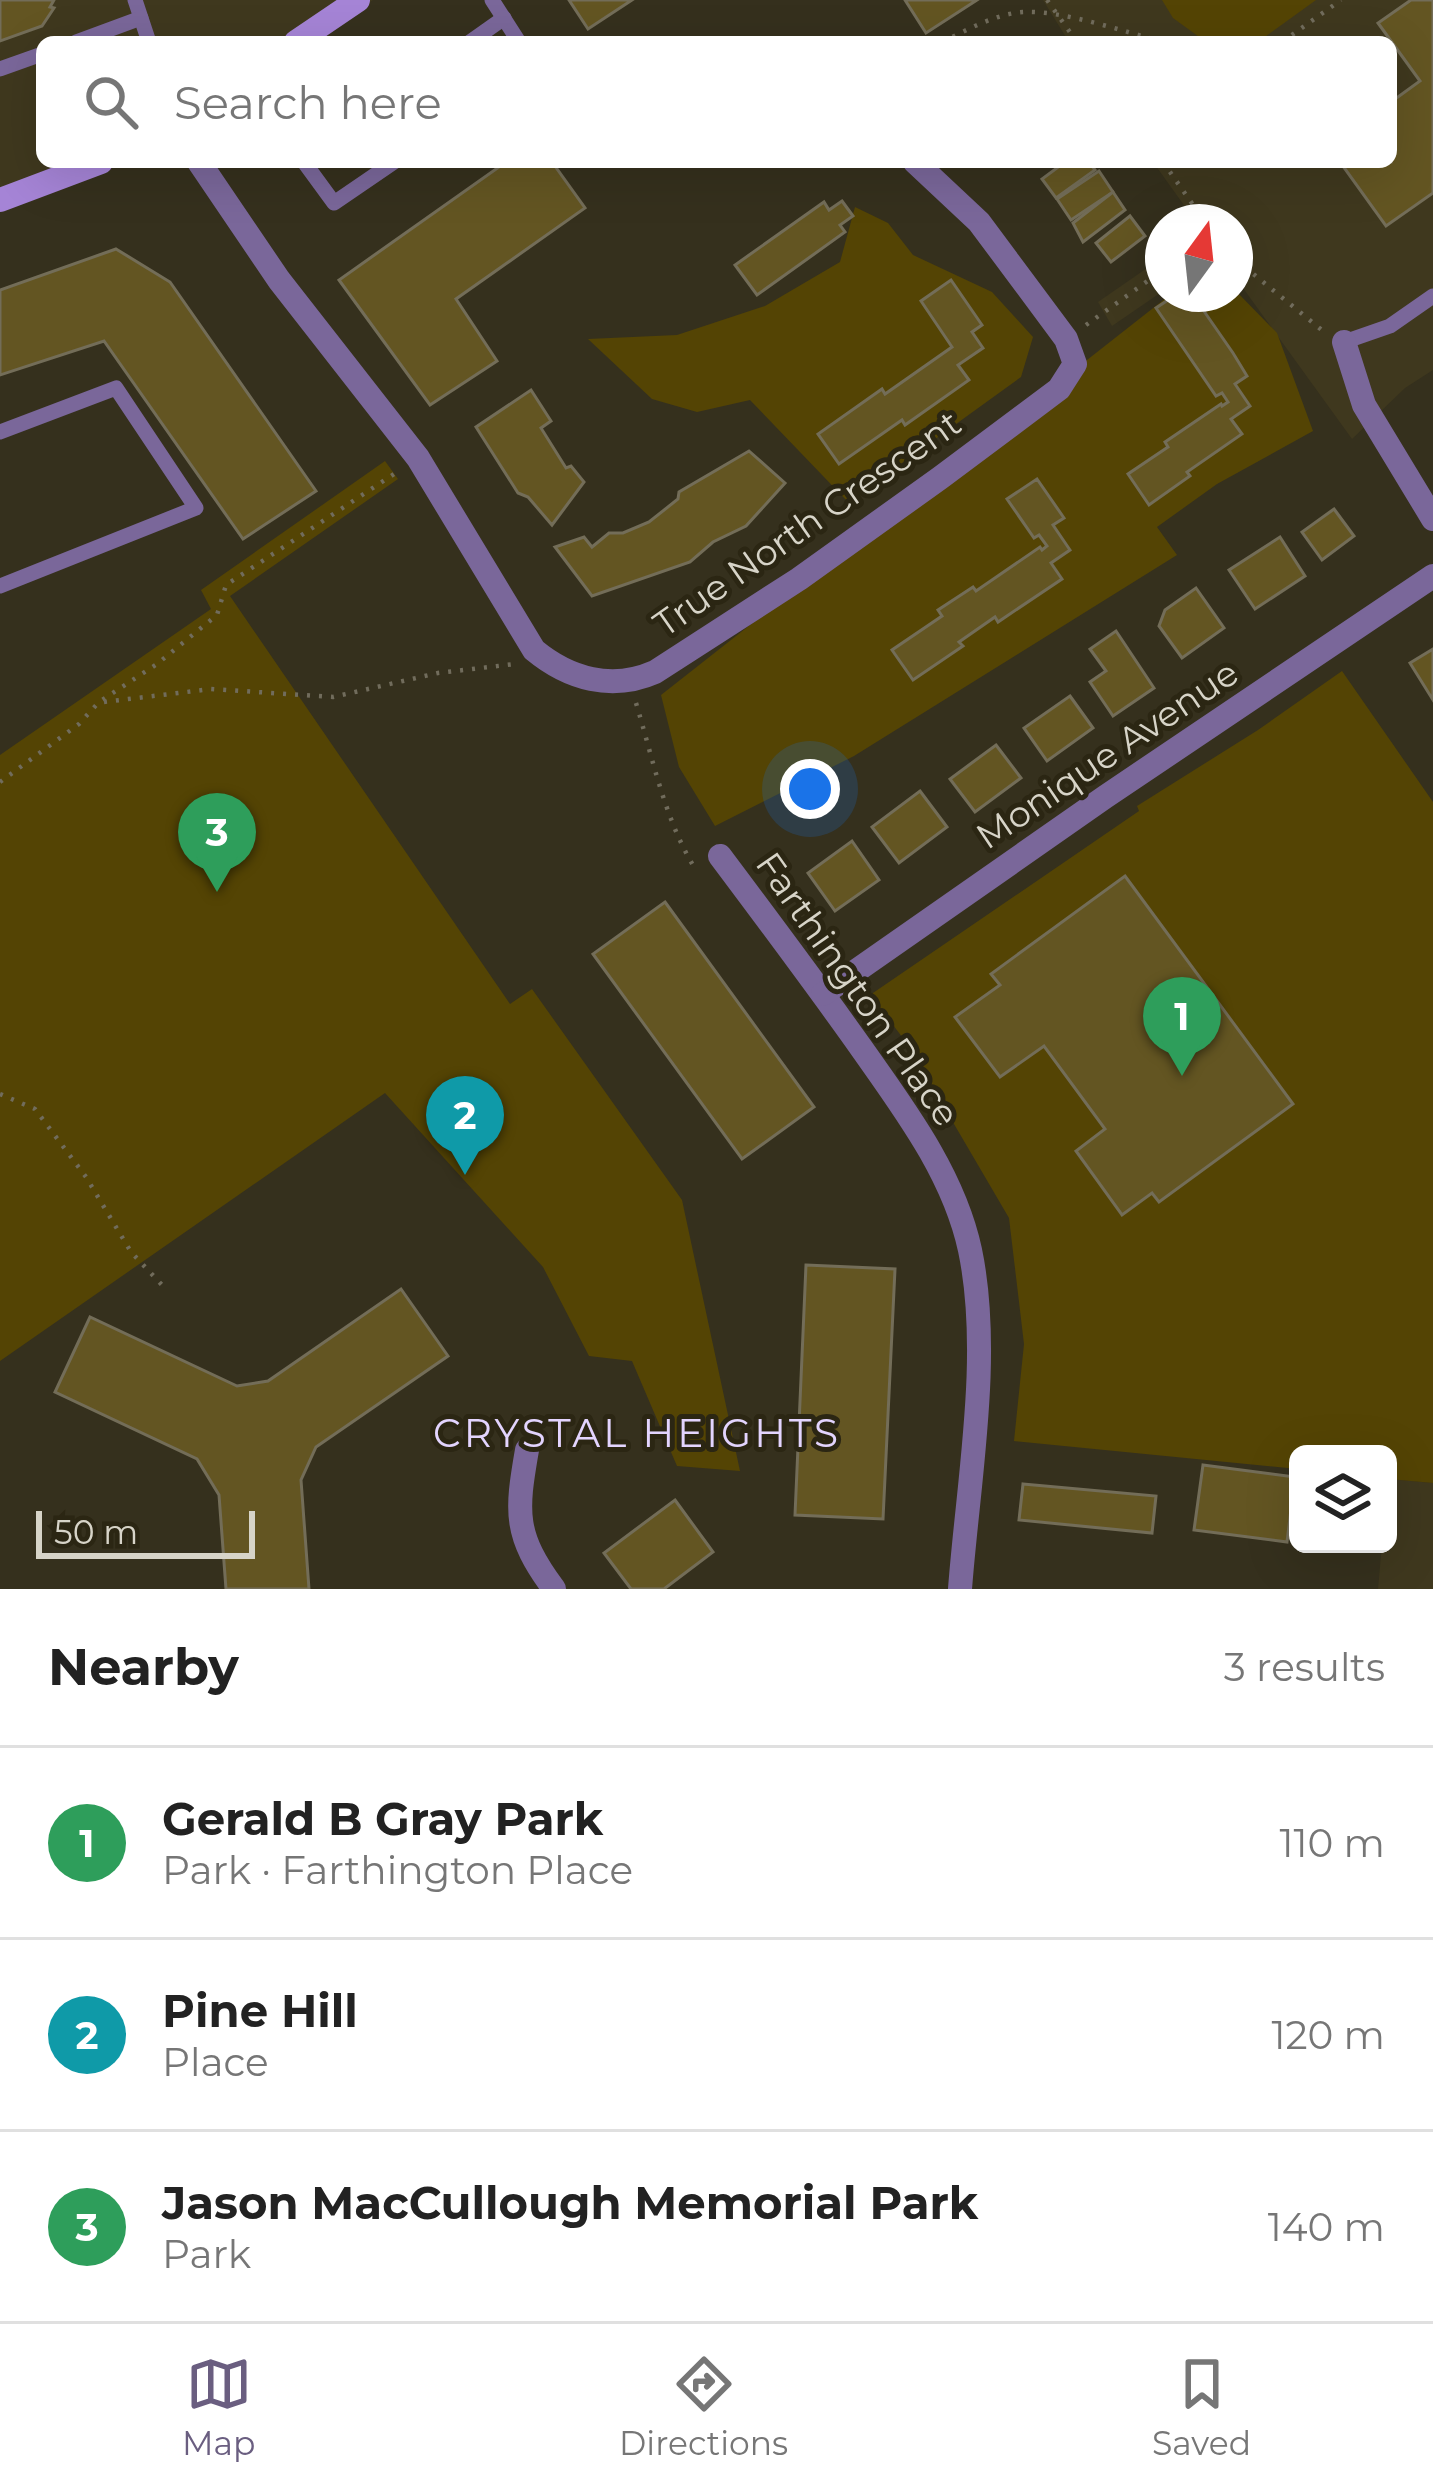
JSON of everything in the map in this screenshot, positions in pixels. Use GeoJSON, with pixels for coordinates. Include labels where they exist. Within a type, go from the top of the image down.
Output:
{"type":"FeatureCollection","features":[{"type":"Feature","properties":{"kind":"street"},"geometry":{"type":"LineString","coordinates":[[305,36],[358,0]]}},
{"type":"Feature","properties":{"kind":"street"},"geometry":{"type":"LineString","coordinates":[[0,200],[85,168]]}},
{"type":"Feature","properties":{"kind":"street"},"geometry":{"type":"LineString","coordinates":[[204,168],[280,280],[418,458],[534,650],[575,676],[629,681]]}},
{"type":"Feature","properties":{"kind":"street"},"geometry":{"type":"LineString","coordinates":[[921,168],[979,222],[1066,339]]}},
{"type":"Feature","properties":{"kind":"street","name":"True North Crescent"},"geometry":{"type":"LineString","coordinates":[[629,681],[655,672],[799,579],[1059,388],[1075,364],[1066,339]]}},
{"type":"Feature","properties":{"kind":"street"},"geometry":{"type":"LineString","coordinates":[[1344,342],[1364,405],[1433,519]]}},
{"type":"Feature","properties":{"kind":"street","name":"Monique Avenue"},"geometry":{"type":"LineString","coordinates":[[823,994],[1433,576]]}},
{"type":"Feature","properties":{"kind":"street","name":"Farthington Place"},"geometry":{"type":"LineString","coordinates":[[720,856],[917,1127],[950,1191],[970,1249],[977,1315],[977,1392],[960,1589]]}},
{"type":"Feature","properties":{"kind":"street"},"geometry":{"type":"LineString","coordinates":[[527,1450],[518,1502],[523,1535],[554,1589]]}},
{"type":"Feature","properties":{"kind":"lane"},"geometry":{"type":"LineString","coordinates":[[135,0],[147,36]]}},
{"type":"Feature","properties":{"kind":"lane"},"geometry":{"type":"LineString","coordinates":[[492,0],[515,36]]}},
{"type":"Feature","properties":{"kind":"lane"},"geometry":{"type":"LineString","coordinates":[[478,36],[504,18]]}},
{"type":"Feature","properties":{"kind":"lane"},"geometry":{"type":"LineString","coordinates":[[93,36],[141,19]]}},
{"type":"Feature","properties":{"kind":"lane"},"geometry":{"type":"LineString","coordinates":[[0,69],[36,56]]}},
{"type":"Feature","properties":{"kind":"lane"},"geometry":{"type":"LineString","coordinates":[[308,168],[334,203],[385,168]]}},
{"type":"Feature","properties":{"kind":"lane"},"geometry":{"type":"LineString","coordinates":[[1344,342],[1390,326],[1433,296]]}},
{"type":"Feature","properties":{"kind":"lane"},"geometry":{"type":"LineString","coordinates":[[0,432],[116,388],[196,508],[0,586]]}},
{"type":"Feature","properties":{"kind":"path"},"geometry":{"type":"LineString","coordinates":[[1047,0],[1073,36]]}},
{"type":"Feature","properties":{"kind":"path"},"geometry":{"type":"LineString","coordinates":[[1290,36],[1341,0]]}},
{"type":"Feature","properties":{"kind":"path"},"geometry":{"type":"LineString","coordinates":[[956,36],[1024,12],[1140,36]]}},
{"type":"Feature","properties":{"kind":"path"},"geometry":{"type":"LineString","coordinates":[[1167,168],[1192,204]]}},
{"type":"Feature","properties":{"kind":"path"},"geometry":{"type":"LineString","coordinates":[[1253,274],[1306,320],[1344,342]]}},
{"type":"Feature","properties":{"kind":"path"},"geometry":{"type":"LineString","coordinates":[[1066,339],[1145,284]]}},
{"type":"Feature","properties":{"kind":"path"},"geometry":{"type":"LineString","coordinates":[[0,782],[217,616],[226,585],[418,458]]}},
{"type":"Feature","properties":{"kind":"path"},"geometry":{"type":"LineString","coordinates":[[99,702],[211,689],[333,697],[438,673],[547,660]]}},
{"type":"Feature","properties":{"kind":"path"},"geometry":{"type":"LineString","coordinates":[[629,681],[667,814],[694,868]]}},
{"type":"Feature","properties":{"kind":"path"},"geometry":{"type":"LineString","coordinates":[[0,1094],[34,1109],[86,1177],[131,1252],[161,1286]]}},
{"type":"Feature","properties":{"kind":"shaded area"},"geometry":{"type":"Polygon","coordinates":[[[0,0],[373,0],[319,36],[36,36],[36,168],[88,168],[0,201],[0,0]]]}},
{"type":"Feature","properties":{"kind":"shaded area"},"geometry":{"type":"Polygon","coordinates":[[[1043,0],[1433,0],[1433,370],[1405,388],[1352,439],[1253,302],[1253,204],[1183,204],[1157,168],[1397,168],[1397,36],[1065,36],[1043,0]]]}},
{"type":"Feature","properties":{"kind":"shaded area"},"geometry":{"type":"Polygon","coordinates":[[[1162,0],[1316,0],[1266,36],[1198,36],[1173,18],[1162,0]]]}},
{"type":"Feature","properties":{"kind":"shaded area"},"geometry":{"type":"Polygon","coordinates":[[[855,207],[888,223],[913,255],[992,292],[1033,337],[1021,377],[848,502],[750,400],[697,412],[652,399],[588,339],[677,335],[765,306],[840,262],[855,207]]]}},
{"type":"Feature","properties":{"kind":"shaded area"},"geometry":{"type":"Polygon","coordinates":[[[1145,269],[1145,303],[1112,326],[1098,302],[1145,269]]]}},
{"type":"Feature","properties":{"kind":"shaded area"},"geometry":{"type":"Polygon","coordinates":[[[1253,308],[1277,333],[1313,431],[1217,484],[1157,527],[1177,555],[854,756],[715,826],[679,767],[661,695],[1148,312],[1253,308]]]}},
{"type":"Feature","properties":{"kind":"shaded area"},"geometry":{"type":"Polygon","coordinates":[[[385,461],[398,479],[230,596],[510,1004],[532,989],[682,1200],[740,1471],[677,1466],[632,1361],[589,1356],[543,1267],[385,1093],[0,1361],[0,755],[211,609],[201,590],[385,461]]]}},
{"type":"Feature","properties":{"kind":"shaded area"},"geometry":{"type":"Polygon","coordinates":[[[1342,671],[1433,802],[1433,1483],[1397,1480],[1397,1445],[1289,1445],[1289,1468],[1014,1441],[1024,1344],[1009,1218],[906,1042],[870,995],[1139,811],[1137,806],[1342,671]]]}},
{"type":"Feature","properties":{"kind":"shaded area"},"geometry":{"type":"Polygon","coordinates":[[[1397,1480],[1433,1483],[1433,1589],[1378,1589],[1381,1553],[1397,1553],[1397,1480]]]}},
{"type":"Feature","properties":{"kind":"building"},"geometry":{"type":"Polygon","coordinates":[[[0,0],[54,0],[50,7],[54,8],[42,26],[0,41],[0,0]]]}},
{"type":"Feature","properties":{"kind":"building"},"geometry":{"type":"Polygon","coordinates":[[[569,0],[632,0],[588,29],[569,0]]]}},
{"type":"Feature","properties":{"kind":"building"},"geometry":{"type":"Polygon","coordinates":[[[905,0],[977,0],[926,33],[905,0]]]}},
{"type":"Feature","properties":{"kind":"building"},"geometry":{"type":"Polygon","coordinates":[[[1411,0],[1433,0],[1433,193],[1386,226],[1344,168],[1397,168],[1397,98],[1420,81],[1397,49],[1397,36],[1387,36],[1378,23],[1411,0]]]}},
{"type":"Feature","properties":{"kind":"building"},"geometry":{"type":"Polygon","coordinates":[[[498,168],[556,168],[585,208],[456,299],[497,361],[430,405],[339,280],[498,168]]]}},
{"type":"Feature","properties":{"kind":"building"},"geometry":{"type":"Polygon","coordinates":[[[1057,168],[1095,170],[1056,198],[1042,179],[1057,168]]]}},
{"type":"Feature","properties":{"kind":"building"},"geometry":{"type":"Polygon","coordinates":[[[1099,171],[1113,192],[1071,220],[1057,199],[1099,171]]]}},
{"type":"Feature","properties":{"kind":"building"},"geometry":{"type":"Polygon","coordinates":[[[1113,192],[1125,210],[1083,242],[1073,223],[1113,192]]]}},
{"type":"Feature","properties":{"kind":"building"},"geometry":{"type":"Polygon","coordinates":[[[842,201],[853,216],[840,225],[845,232],[757,295],[735,265],[824,202],[829,210],[842,201]]]}},
{"type":"Feature","properties":{"kind":"building"},"geometry":{"type":"Polygon","coordinates":[[[1130,216],[1145,236],[1111,262],[1096,243],[1130,216]]]}},
{"type":"Feature","properties":{"kind":"building"},"geometry":{"type":"Polygon","coordinates":[[[116,249],[170,282],[316,491],[243,539],[104,341],[0,375],[0,290],[116,249]]]}},
{"type":"Feature","properties":{"kind":"building"},"geometry":{"type":"Polygon","coordinates":[[[951,280],[982,325],[972,332],[983,348],[958,365],[969,380],[839,464],[818,434],[952,347],[921,301],[951,280]]]}},
{"type":"Feature","properties":{"kind":"building"},"geometry":{"type":"Polygon","coordinates":[[[1159,312],[1205,312],[1247,376],[1235,384],[1250,406],[1231,419],[1242,434],[1149,505],[1128,474],[1168,447],[1165,442],[1228,402],[1222,393],[1216,396],[1159,312]]]}},
{"type":"Feature","properties":{"kind":"building"},"geometry":{"type":"Polygon","coordinates":[[[531,390],[551,421],[541,428],[566,468],[571,466],[584,482],[552,525],[528,497],[518,493],[476,427],[531,390]]]}},
{"type":"Feature","properties":{"kind":"building"},"geometry":{"type":"Polygon","coordinates":[[[749,451],[785,483],[746,526],[713,542],[690,562],[592,596],[555,547],[584,537],[592,547],[609,533],[623,533],[649,522],[678,499],[679,492],[749,451]]]}},
{"type":"Feature","properties":{"kind":"building"},"geometry":{"type":"Polygon","coordinates":[[[1037,479],[1064,518],[1053,525],[1070,550],[1051,563],[1062,579],[998,622],[995,617],[913,680],[892,650],[942,616],[938,610],[1047,546],[1039,535],[1034,538],[1007,499],[1037,479]]]}},
{"type":"Feature","properties":{"kind":"building"},"geometry":{"type":"Polygon","coordinates":[[[1334,509],[1354,536],[1322,560],[1302,532],[1334,509]]]}},
{"type":"Feature","properties":{"kind":"building"},"geometry":{"type":"Polygon","coordinates":[[[1280,537],[1305,576],[1255,609],[1229,570],[1280,537]]]}},
{"type":"Feature","properties":{"kind":"building"},"geometry":{"type":"Polygon","coordinates":[[[1196,588],[1224,628],[1182,658],[1159,626],[1165,610],[1196,588]]]}},
{"type":"Feature","properties":{"kind":"building"},"geometry":{"type":"Polygon","coordinates":[[[1116,631],[1154,688],[1113,716],[1090,682],[1106,671],[1090,649],[1116,631]]]}},
{"type":"Feature","properties":{"kind":"building"},"geometry":{"type":"Polygon","coordinates":[[[1433,649],[1433,700],[1410,663],[1433,649]]]}},
{"type":"Feature","properties":{"kind":"building"},"geometry":{"type":"Polygon","coordinates":[[[1070,696],[1093,728],[1047,761],[1024,728],[1070,696]]]}},
{"type":"Feature","properties":{"kind":"building"},"geometry":{"type":"Polygon","coordinates":[[[996,745],[1021,778],[975,812],[950,779],[996,745]]]}},
{"type":"Feature","properties":{"kind":"building"},"geometry":{"type":"Polygon","coordinates":[[[920,791],[947,827],[899,863],[872,827],[920,791]]]}},
{"type":"Feature","properties":{"kind":"building"},"geometry":{"type":"Polygon","coordinates":[[[852,841],[879,880],[835,911],[808,873],[852,841]]]}},
{"type":"Feature","properties":{"kind":"building"},"geometry":{"type":"Polygon","coordinates":[[[1125,876],[1293,1104],[1159,1202],[1152,1193],[1122,1215],[1076,1151],[1105,1129],[1044,1046],[1000,1077],[955,1017],[1000,985],[991,974],[1125,876]]]}},
{"type":"Feature","properties":{"kind":"building"},"geometry":{"type":"Polygon","coordinates":[[[665,902],[814,1107],[742,1159],[593,954],[665,902]]]}},
{"type":"Feature","properties":{"kind":"building"},"geometry":{"type":"Polygon","coordinates":[[[806,1265],[895,1269],[883,1519],[795,1515],[806,1265]]]}},
{"type":"Feature","properties":{"kind":"building"},"geometry":{"type":"Polygon","coordinates":[[[401,1289],[448,1356],[316,1447],[301,1480],[309,1589],[226,1589],[219,1495],[197,1459],[55,1392],[90,1317],[237,1386],[268,1381],[401,1289]]]}},
{"type":"Feature","properties":{"kind":"building"},"geometry":{"type":"Polygon","coordinates":[[[1203,1465],[1289,1476],[1287,1542],[1194,1530],[1203,1465]]]}},
{"type":"Feature","properties":{"kind":"building"},"geometry":{"type":"Polygon","coordinates":[[[1023,1484],[1156,1496],[1152,1533],[1019,1520],[1023,1484]]]}},
{"type":"Feature","properties":{"kind":"building"},"geometry":{"type":"Polygon","coordinates":[[[675,1500],[713,1552],[664,1589],[631,1589],[604,1553],[675,1500]]]}},
{"type":"Feature","properties":{"kind":"place","name":"Jason MacCullough Memorial Park"},"geometry":{"type":"Point","coordinates":[217,892]}},
{"type":"Feature","properties":{"kind":"place","name":"Gerald B Gray Park"},"geometry":{"type":"Point","coordinates":[1182,1076]}},
{"type":"Feature","properties":{"kind":"place","name":"Pine Hill"},"geometry":{"type":"Point","coordinates":[465,1175]}},
{"type":"Feature","properties":{"kind":"district","name":"CRYSTAL HEIGHTS"},"geometry":{"type":"Point","coordinates":[637,1433]}}]}
